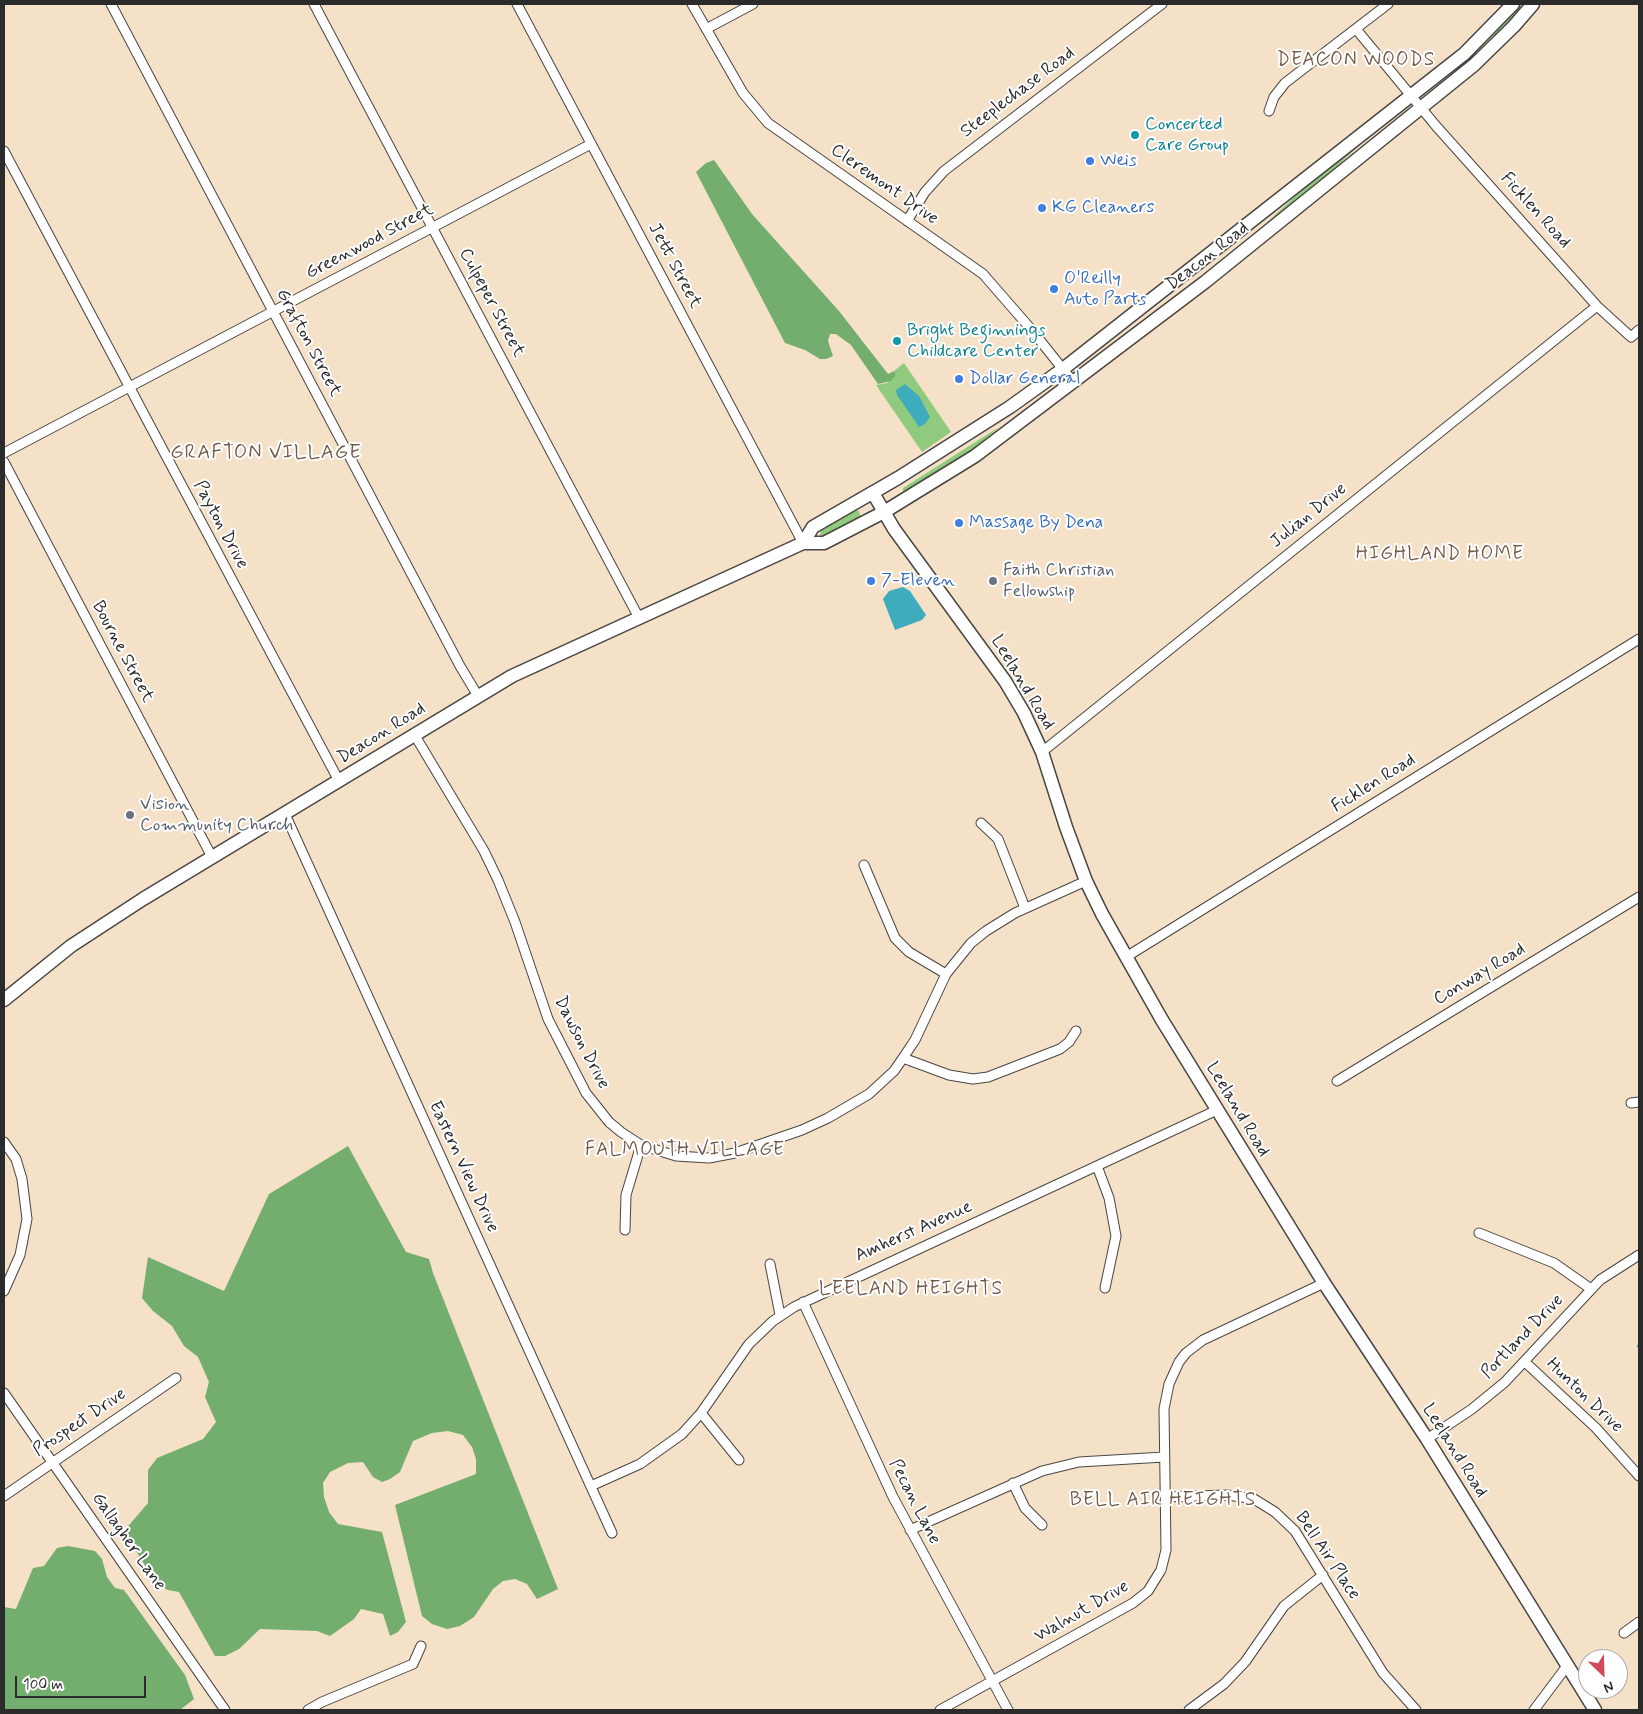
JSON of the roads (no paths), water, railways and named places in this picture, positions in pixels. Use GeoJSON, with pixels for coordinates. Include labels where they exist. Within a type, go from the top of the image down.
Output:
{"type":"FeatureCollection","features":[{"type":"Feature","properties":{"kind":"main road","name":"Deacon Road"},"geometry":{"type":"LineString","coordinates":[[803,542],[813,527],[874,493],[1010,407],[1064,369],[1464,54],[1513,4]]}},
{"type":"Feature","properties":{"kind":"main road","name":"Deacon Road"},"geometry":{"type":"LineString","coordinates":[[4,1000],[58,956],[103,924],[478,696],[556,654],[803,542],[824,543],[884,512],[975,456],[1074,383],[1205,282],[1474,65],[1514,26],[1533,4]]}},
{"type":"Feature","properties":{"kind":"main road"},"geometry":{"type":"LineString","coordinates":[[874,493],[884,512]]}},
{"type":"Feature","properties":{"kind":"main road","name":"Leeland Road"},"geometry":{"type":"LineString","coordinates":[[884,512],[894,529],[1004,681],[1024,713],[1042,752],[1066,828],[1086,881],[1126,957],[1217,1110],[1324,1283],[1427,1440],[1595,1710]]}},
{"type":"Feature","properties":{"kind":"street","name":"Grafton Street"},"geometry":{"type":"LineString","coordinates":[[111,4],[460,666],[478,696]]}},
{"type":"Feature","properties":{"kind":"street","name":"Culpeper Street"},"geometry":{"type":"LineString","coordinates":[[314,4],[639,618]]}},
{"type":"Feature","properties":{"kind":"street","name":"Jett Street"},"geometry":{"type":"LineString","coordinates":[[517,4],[803,542]]}},
{"type":"Feature","properties":{"kind":"street","name":"Cleremont Drive"},"geometry":{"type":"LineString","coordinates":[[692,4],[743,93],[768,123],[983,274],[1074,383]]}},
{"type":"Feature","properties":{"kind":"street"},"geometry":{"type":"LineString","coordinates":[[706,29],[753,4]]}},
{"type":"Feature","properties":{"kind":"street","name":"Steeplechase Road"},"geometry":{"type":"LineString","coordinates":[[907,220],[925,192],[944,171],[1162,4]]}},
{"type":"Feature","properties":{"kind":"street"},"geometry":{"type":"LineString","coordinates":[[1269,111],[1274,97],[1285,83],[1388,4]]}},
{"type":"Feature","properties":{"kind":"street","name":"Ficklen Road"},"geometry":{"type":"LineString","coordinates":[[1356,29],[1421,107],[1597,306],[1631,336],[1639,330]]}},
{"type":"Feature","properties":{"kind":"street","name":"Greenwood Street"},"geometry":{"type":"LineString","coordinates":[[4,453],[591,144]]}},
{"type":"Feature","properties":{"kind":"street","name":"Payton Drive"},"geometry":{"type":"LineString","coordinates":[[4,151],[339,781]]}},
{"type":"Feature","properties":{"kind":"street","name":"Julian Drive"},"geometry":{"type":"LineString","coordinates":[[1042,752],[1597,306]]}},
{"type":"Feature","properties":{"kind":"street","name":"Bourne Street"},"geometry":{"type":"LineString","coordinates":[[4,462],[212,857]]}},
{"type":"Feature","properties":{"kind":"street","name":"Ficklen Road"},"geometry":{"type":"LineString","coordinates":[[1126,957],[1639,639]]}},
{"type":"Feature","properties":{"kind":"street","name":"Dawson Drive"},"geometry":{"type":"LineString","coordinates":[[414,734],[484,851],[498,880],[515,922],[548,1019],[586,1092],[609,1122],[641,1144],[676,1156],[692,1158],[735,1153],[802,1130],[854,1104],[882,1083],[903,1058],[915,1040],[946,974],[965,950],[986,931],[1025,908],[1086,881]]}},
{"type":"Feature","properties":{"kind":"street","name":"Eastern View Drive"},"geometry":{"type":"LineString","coordinates":[[285,814],[612,1533]]}},
{"type":"Feature","properties":{"kind":"street"},"geometry":{"type":"LineString","coordinates":[[981,823],[998,839],[1025,908]]}},
{"type":"Feature","properties":{"kind":"street"},"geometry":{"type":"LineString","coordinates":[[864,865],[895,938],[909,952],[946,974]]}},
{"type":"Feature","properties":{"kind":"street","name":"Conway Road"},"geometry":{"type":"LineString","coordinates":[[1337,1081],[1639,897]]}},
{"type":"Feature","properties":{"kind":"street"},"geometry":{"type":"LineString","coordinates":[[903,1058],[961,1078],[988,1077],[1060,1049],[1076,1031]]}},
{"type":"Feature","properties":{"kind":"street","name":"Amherst Avenue"},"geometry":{"type":"LineString","coordinates":[[591,1486],[654,1456],[682,1434],[701,1413],[749,1344],[780,1315],[802,1302],[1217,1110]]}},
{"type":"Feature","properties":{"kind":"street"},"geometry":{"type":"LineString","coordinates":[[4,1142],[16,1159],[22,1179],[27,1219],[20,1255],[4,1291]]}},
{"type":"Feature","properties":{"kind":"street"},"geometry":{"type":"LineString","coordinates":[[626,1230],[626,1195],[641,1144]]}},
{"type":"Feature","properties":{"kind":"street"},"geometry":{"type":"LineString","coordinates":[[1097,1166],[1109,1198],[1116,1236],[1105,1288]]}},
{"type":"Feature","properties":{"kind":"street"},"geometry":{"type":"LineString","coordinates":[[1479,1233],[1554,1263],[1592,1289]]}},
{"type":"Feature","properties":{"kind":"street","name":"Portland Drive"},"geometry":{"type":"LineString","coordinates":[[1427,1440],[1488,1397],[1526,1363],[1592,1289],[1616,1268],[1639,1255]]}},
{"type":"Feature","properties":{"kind":"street"},"geometry":{"type":"LineString","coordinates":[[770,1264],[780,1315]]}},
{"type":"Feature","properties":{"kind":"street","name":"Walnut Drive"},"geometry":{"type":"LineString","coordinates":[[940,1710],[1133,1603],[1148,1591],[1156,1581],[1164,1562],[1166,1399],[1174,1372],[1186,1353],[1203,1340],[1324,1283]]}},
{"type":"Feature","properties":{"kind":"street","name":"Pecan Lane"},"geometry":{"type":"LineString","coordinates":[[802,1302],[865,1440],[910,1530],[1008,1710]]}},
{"type":"Feature","properties":{"kind":"street","name":"Hunton Drive"},"geometry":{"type":"LineString","coordinates":[[1526,1363],[1596,1428],[1639,1476]]}},
{"type":"Feature","properties":{"kind":"street","name":"Prospect Drive"},"geometry":{"type":"LineString","coordinates":[[4,1496],[52,1461],[176,1378]]}},
{"type":"Feature","properties":{"kind":"street","name":"Gallagher Lane"},"geometry":{"type":"LineString","coordinates":[[4,1393],[225,1710]]}},
{"type":"Feature","properties":{"kind":"street"},"geometry":{"type":"LineString","coordinates":[[701,1413],[739,1460]]}},
{"type":"Feature","properties":{"kind":"street"},"geometry":{"type":"LineString","coordinates":[[910,1530],[1042,1471],[1079,1462],[1164,1457]]}},
{"type":"Feature","properties":{"kind":"street"},"geometry":{"type":"LineString","coordinates":[[1013,1483],[1025,1508],[1042,1525]]}},
{"type":"Feature","properties":{"kind":"street","name":"Bell Air Place"},"geometry":{"type":"LineString","coordinates":[[1166,1498],[1227,1495],[1254,1500],[1275,1512],[1295,1531],[1383,1673],[1404,1700],[1416,1710]]}},
{"type":"Feature","properties":{"kind":"street"},"geometry":{"type":"LineString","coordinates":[[1188,1710],[1224,1684],[1245,1662],[1284,1606],[1322,1575]]}},
{"type":"Feature","properties":{"kind":"street"},"geometry":{"type":"LineString","coordinates":[[1624,1633],[1639,1622]]}},
{"type":"Feature","properties":{"kind":"street"},"geometry":{"type":"LineString","coordinates":[[308,1710],[322,1702],[413,1664],[421,1646]]}},
{"type":"Feature","properties":{"kind":"street"},"geometry":{"type":"LineString","coordinates":[[1534,1710],[1567,1666]]}},
{"type":"Feature","properties":{"kind":"water"},"geometry":{"type":"Polygon","coordinates":[[[905,384],[919,396],[930,417],[925,424],[919,427],[897,395],[896,390],[905,384]]]}},
{"type":"Feature","properties":{"kind":"water"},"geometry":{"type":"Polygon","coordinates":[[[903,587],[910,591],[926,615],[922,620],[895,630],[883,599],[889,591],[903,587]]]}},
{"type":"Feature","properties":{"kind":"place","name":"Concerted Care Group"},"geometry":{"type":"Point","coordinates":[1135,135]}},
{"type":"Feature","properties":{"kind":"place","name":"Weis"},"geometry":{"type":"Point","coordinates":[1090,161]}},
{"type":"Feature","properties":{"kind":"place","name":"KG Cleaners"},"geometry":{"type":"Point","coordinates":[1042,208]}},
{"type":"Feature","properties":{"kind":"place","name":"O'Reilly Auto Parts"},"geometry":{"type":"Point","coordinates":[1054,289]}},
{"type":"Feature","properties":{"kind":"place","name":"Bright Beginnings Childcare Center"},"geometry":{"type":"Point","coordinates":[897,341]}},
{"type":"Feature","properties":{"kind":"place","name":"Dollar General"},"geometry":{"type":"Point","coordinates":[959,379]}},
{"type":"Feature","properties":{"kind":"place","name":"Massage By Dena"},"geometry":{"type":"Point","coordinates":[959,523]}},
{"type":"Feature","properties":{"kind":"place","name":"7-Eleven"},"geometry":{"type":"Point","coordinates":[871,581]}},
{"type":"Feature","properties":{"kind":"place","name":"Faith Christian Fellowship"},"geometry":{"type":"Point","coordinates":[993,581]}},
{"type":"Feature","properties":{"kind":"place","name":"Vision Community Church"},"geometry":{"type":"Point","coordinates":[130,815]}},
{"type":"Feature","properties":{"kind":"district","name":"DEACON WOODS"},"geometry":{"type":"Point","coordinates":[1356,61]}},
{"type":"Feature","properties":{"kind":"district","name":"GRAFTON VILLAGE"},"geometry":{"type":"Point","coordinates":[266,454]}},
{"type":"Feature","properties":{"kind":"district","name":"HIGHLAND HOME"},"geometry":{"type":"Point","coordinates":[1440,555]}},
{"type":"Feature","properties":{"kind":"district","name":"FALMOUTH VILLAGE"},"geometry":{"type":"Point","coordinates":[685,1151]}},
{"type":"Feature","properties":{"kind":"district","name":"LEELAND HEIGHTS"},"geometry":{"type":"Point","coordinates":[911,1290]}},
{"type":"Feature","properties":{"kind":"district","name":"BELL AIR HEIGHTS"},"geometry":{"type":"Point","coordinates":[1163,1501]}}]}
